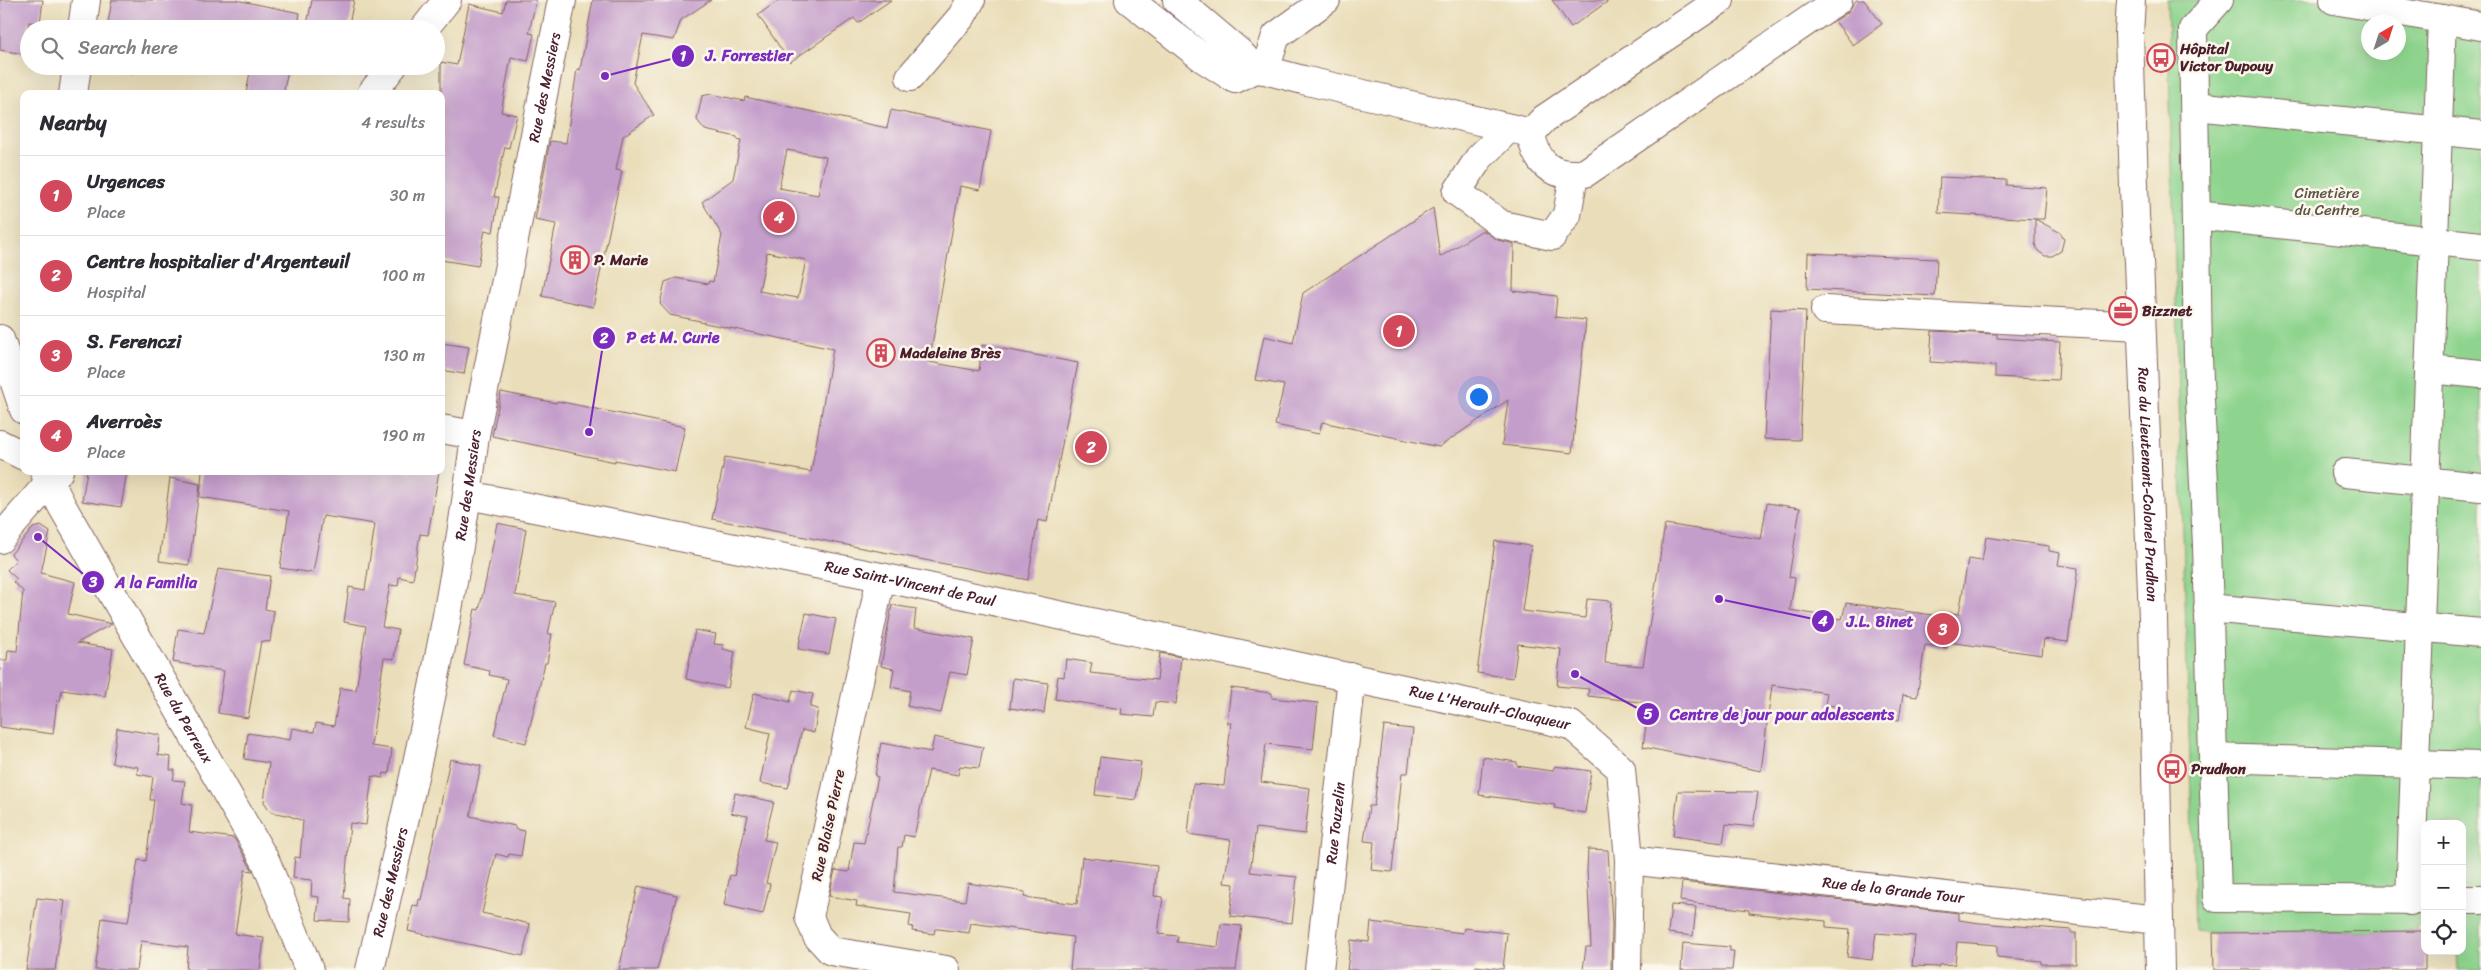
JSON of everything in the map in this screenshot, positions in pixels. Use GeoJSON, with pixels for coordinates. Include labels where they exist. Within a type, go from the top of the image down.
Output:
{"type":"FeatureCollection","features":[{"type":"Feature","properties":{"kind":"street"},"geometry":{"type":"LineString","coordinates":[[83,20],[86,0]]}},
{"type":"Feature","properties":{"kind":"street"},"geometry":{"type":"LineString","coordinates":[[431,20],[447,0]]}},
{"type":"Feature","properties":{"kind":"street","name":"Rue des Messiers"},"geometry":{"type":"LineString","coordinates":[[370,970],[426,727],[468,495],[475,435],[562,0]]}},
{"type":"Feature","properties":{"kind":"street"},"geometry":{"type":"LineString","coordinates":[[910,77],[962,16],[971,0]]}},
{"type":"Feature","properties":{"kind":"street"},"geometry":{"type":"LineString","coordinates":[[1129,0],[1204,59],[1235,79],[1260,70],[1276,36],[1326,0]]}},
{"type":"Feature","properties":{"kind":"street"},"geometry":{"type":"LineString","coordinates":[[1177,0],[1260,70],[1520,130],[1548,169],[1569,176],[1585,173],[1838,0]]}},
{"type":"Feature","properties":{"kind":"street"},"geometry":{"type":"LineString","coordinates":[[1574,175],[1567,215],[1552,236],[1502,226],[1457,192],[1479,158],[1520,130],[1544,119],[1720,0]]}},
{"type":"Feature","properties":{"kind":"street","name":"Rue du Lieutenant-Colonel Prudhon"},"geometry":{"type":"LineString","coordinates":[[2131,0],[2130,43],[2153,618],[2160,970]]}},
{"type":"Feature","properties":{"kind":"street"},"geometry":{"type":"LineString","coordinates":[[2219,0],[2194,29],[2198,358],[2217,898],[2418,900],[2415,764],[2442,19]]}},
{"type":"Feature","properties":{"kind":"street"},"geometry":{"type":"LineString","coordinates":[[2334,0],[2481,26]]}},
{"type":"Feature","properties":{"kind":"street"},"geometry":{"type":"LineString","coordinates":[[74,90],[76,75]]}},
{"type":"Feature","properties":{"kind":"street"},"geometry":{"type":"LineString","coordinates":[[374,90],[386,75]]}},
{"type":"Feature","properties":{"kind":"street"},"geometry":{"type":"LineString","coordinates":[[2195,106],[2481,135]]}},
{"type":"Feature","properties":{"kind":"street"},"geometry":{"type":"LineString","coordinates":[[2196,215],[2481,246]]}},
{"type":"Feature","properties":{"kind":"street"},"geometry":{"type":"LineString","coordinates":[[1825,310],[2141,326]]}},
{"type":"Feature","properties":{"kind":"street"},"geometry":{"type":"LineString","coordinates":[[0,339],[17,367],[20,385]]}},
{"type":"Feature","properties":{"kind":"street"},"geometry":{"type":"LineString","coordinates":[[2429,368],[2481,374]]}},
{"type":"Feature","properties":{"kind":"street"},"geometry":{"type":"LineString","coordinates":[[445,431],[475,435]]}},
{"type":"Feature","properties":{"kind":"street"},"geometry":{"type":"LineString","coordinates":[[0,444],[20,454]]}},
{"type":"Feature","properties":{"kind":"street"},"geometry":{"type":"LineString","coordinates":[[2345,473],[2481,486]]}},
{"type":"Feature","properties":{"kind":"street"},"geometry":{"type":"LineString","coordinates":[[0,540],[47,475]]}},
{"type":"Feature","properties":{"kind":"street","name":"Rue du Perreux"},"geometry":{"type":"LineString","coordinates":[[49,475],[266,862],[310,970]]}},
{"type":"Feature","properties":{"kind":"street","name":"Rue Saint-Vincent de Paul"},"geometry":{"type":"LineString","coordinates":[[468,495],[881,577],[1352,677]]}},
{"type":"Feature","properties":{"kind":"street","name":"Rue Blaise Pierre"},"geometry":{"type":"LineString","coordinates":[[881,577],[809,917],[817,936],[831,951],[946,970]]}},
{"type":"Feature","properties":{"kind":"street"},"geometry":{"type":"LineString","coordinates":[[2208,608],[2481,633]]}},
{"type":"Feature","properties":{"kind":"street","name":"Rue L'Herault-Clouqueur"},"geometry":{"type":"LineString","coordinates":[[1352,677],[1571,725],[1621,769],[1629,860],[1627,970]]}},
{"type":"Feature","properties":{"kind":"street","name":"Rue Touzelin"},"geometry":{"type":"LineString","coordinates":[[1319,970],[1352,677]]}},
{"type":"Feature","properties":{"kind":"street"},"geometry":{"type":"LineString","coordinates":[[2213,758],[2481,766]]}},
{"type":"Feature","properties":{"kind":"street","name":"Rue de la Grande Tour"},"geometry":{"type":"LineString","coordinates":[[1629,860],[2158,920]]}},
{"type":"Feature","properties":{"kind":"street"},"geometry":{"type":"LineString","coordinates":[[2466,900],[2481,900]]}},
{"type":"Feature","properties":{"kind":"green space","name":"Cimetière du Centre"},"geometry":{"type":"Polygon","coordinates":[[[2167,0],[2416,0],[2481,12],[2481,970],[2458,970],[2457,955],[2466,955],[2466,820],[2421,820],[2421,926],[2416,926],[2416,931],[2214,933],[2195,931],[2167,0]]]}},
{"type":"Feature","properties":{"kind":"building"},"geometry":{"type":"Polygon","coordinates":[[[0,0],[43,0],[40,20],[20,20],[20,53],[0,50],[0,0]]]}},
{"type":"Feature","properties":{"kind":"building"},"geometry":{"type":"Polygon","coordinates":[[[112,0],[236,0],[300,13],[299,20],[109,20],[112,0]]]}},
{"type":"Feature","properties":{"kind":"building"},"geometry":{"type":"Polygon","coordinates":[[[312,0],[354,0],[350,20],[308,20],[312,0]]]}},
{"type":"Feature","properties":{"kind":"building"},"geometry":{"type":"Polygon","coordinates":[[[506,0],[536,0],[529,33],[534,34],[528,61],[511,57],[501,112],[517,115],[509,148],[505,147],[494,197],[499,197],[493,232],[485,230],[478,266],[445,261],[445,90],[441,90],[441,75],[445,75],[445,63],[457,65],[469,4],[503,12],[506,0]]]}},
{"type":"Feature","properties":{"kind":"building"},"geometry":{"type":"Polygon","coordinates":[[[593,0],[711,0],[681,20],[674,40],[643,35],[633,83],[654,115],[623,136],[616,170],[622,171],[593,307],[542,296],[556,224],[535,220],[550,141],[566,143],[577,69],[580,70],[593,0]]]}},
{"type":"Feature","properties":{"kind":"building"},"geometry":{"type":"Polygon","coordinates":[[[779,0],[891,0],[858,23],[854,18],[790,62],[758,15],[779,0]]]}},
{"type":"Feature","properties":{"kind":"building"},"geometry":{"type":"Polygon","coordinates":[[[1552,0],[1610,0],[1571,27],[1552,0]]]}},
{"type":"Feature","properties":{"kind":"building"},"geometry":{"type":"Polygon","coordinates":[[[1856,0],[1864,0],[1882,24],[1853,45],[1835,21],[1847,13],[1856,0]]]}},
{"type":"Feature","properties":{"kind":"building"},"geometry":{"type":"Polygon","coordinates":[[[249,75],[287,75],[284,90],[247,90],[249,75]]]}},
{"type":"Feature","properties":{"kind":"building","name":"Madeleine Brès"},"geometry":{"type":"Polygon","coordinates":[[[711,94],[744,101],[745,97],[887,128],[891,110],[991,131],[980,190],[960,186],[929,362],[979,371],[982,345],[1078,363],[1047,522],[1038,520],[1028,580],[712,519],[725,457],[811,472],[833,349],[670,315],[660,304],[665,282],[676,278],[708,284],[709,281],[713,282],[722,235],[702,202],[733,179],[741,140],[737,139],[737,137],[705,130],[697,120],[702,96],[711,94]],[[787,150],[779,188],[818,195],[826,157],[787,150]],[[767,252],[759,291],[798,298],[806,260],[767,252]]]}},
{"type":"Feature","properties":{"kind":"building"},"geometry":{"type":"Polygon","coordinates":[[[1940,177],[2006,180],[2006,185],[2047,188],[2044,219],[1938,213],[1940,177]]]}},
{"type":"Feature","properties":{"kind":"building"},"geometry":{"type":"Polygon","coordinates":[[[1433,208],[1440,257],[1481,231],[1484,231],[1498,240],[1514,244],[1513,291],[1557,296],[1555,317],[1586,320],[1572,453],[1502,445],[1508,400],[1439,447],[1322,422],[1319,434],[1275,425],[1284,385],[1255,380],[1264,336],[1293,343],[1303,293],[1433,208]]]}},
{"type":"Feature","properties":{"kind":"building"},"geometry":{"type":"Polygon","coordinates":[[[2035,219],[2061,233],[2064,239],[2061,251],[2052,256],[2045,256],[2038,251],[2035,244],[2035,219]]]}},
{"type":"Feature","properties":{"kind":"building"},"geometry":{"type":"Polygon","coordinates":[[[1808,253],[1937,259],[1935,296],[1807,289],[1808,253]]]}},
{"type":"Feature","properties":{"kind":"building"},"geometry":{"type":"Polygon","coordinates":[[[1771,309],[1806,311],[1800,440],[1764,439],[1771,309]]]}},
{"type":"Feature","properties":{"kind":"building"},"geometry":{"type":"Polygon","coordinates":[[[1932,331],[1997,334],[1997,338],[2060,342],[2058,380],[1995,377],[1995,366],[1930,362],[1932,331]]]}},
{"type":"Feature","properties":{"kind":"building"},"geometry":{"type":"Polygon","coordinates":[[[445,344],[469,347],[464,374],[445,371],[445,344]]]}},
{"type":"Feature","properties":{"kind":"building"},"geometry":{"type":"Polygon","coordinates":[[[501,392],[556,403],[557,401],[685,427],[675,472],[615,460],[615,462],[492,436],[501,392]]]}},
{"type":"Feature","properties":{"kind":"building"},"geometry":{"type":"Polygon","coordinates":[[[86,475],[126,475],[121,507],[82,501],[86,475]]]}},
{"type":"Feature","properties":{"kind":"building"},"geometry":{"type":"Polygon","coordinates":[[[202,475],[438,475],[428,535],[420,534],[413,580],[399,577],[398,586],[390,585],[382,627],[398,630],[394,659],[384,658],[371,746],[392,749],[389,774],[384,773],[383,778],[372,776],[366,825],[350,823],[344,898],[350,899],[349,922],[317,920],[319,897],[311,896],[312,880],[293,878],[295,857],[300,858],[303,821],[271,812],[264,802],[269,763],[244,759],[248,733],[290,740],[292,728],[314,732],[316,723],[334,726],[340,688],[356,690],[366,626],[344,622],[349,587],[365,590],[375,524],[323,516],[313,573],[280,568],[289,511],[200,497],[202,475]]]}},
{"type":"Feature","properties":{"kind":"building"},"geometry":{"type":"Polygon","coordinates":[[[170,478],[200,484],[189,565],[159,561],[170,478]]]}},
{"type":"Feature","properties":{"kind":"building"},"geometry":{"type":"Polygon","coordinates":[[[1767,503],[1800,508],[1789,577],[1795,578],[1790,610],[1842,619],[1846,603],[1940,616],[1941,612],[1959,614],[1968,559],[1982,561],[1986,537],[2049,546],[2049,551],[2060,553],[2058,565],[2078,568],[2068,642],[2044,639],[2042,655],[1948,642],[1947,648],[1925,645],[1917,697],[1903,695],[1899,720],[1835,711],[1836,706],[1825,705],[1827,693],[1772,685],[1761,771],[1643,747],[1649,703],[1588,696],[1589,689],[1557,686],[1561,649],[1518,644],[1513,678],[1477,673],[1495,541],[1531,546],[1522,611],[1585,618],[1587,599],[1611,601],[1605,663],[1643,666],[1665,524],[1761,539],[1767,503]]]}},
{"type":"Feature","properties":{"kind":"building"},"geometry":{"type":"Polygon","coordinates":[[[497,523],[526,529],[515,595],[555,602],[548,634],[552,634],[547,663],[545,663],[526,743],[494,735],[507,679],[489,675],[490,671],[464,665],[475,609],[479,610],[486,580],[497,523]]]}},
{"type":"Feature","properties":{"kind":"building"},"geometry":{"type":"Polygon","coordinates":[[[41,526],[50,532],[41,573],[75,582],[68,614],[112,624],[77,643],[113,649],[105,696],[62,690],[60,701],[57,700],[53,734],[0,727],[0,660],[7,660],[8,650],[17,651],[23,591],[13,582],[17,579],[7,570],[16,560],[11,554],[33,528],[41,526]]]}},
{"type":"Feature","properties":{"kind":"building"},"geometry":{"type":"Polygon","coordinates":[[[218,569],[270,576],[265,609],[274,611],[270,642],[261,641],[248,718],[218,713],[224,671],[173,662],[178,629],[204,633],[218,569]]]}},
{"type":"Feature","properties":{"kind":"building"},"geometry":{"type":"Polygon","coordinates":[[[892,605],[916,609],[914,628],[974,639],[967,675],[950,672],[941,713],[907,706],[910,691],[891,687],[894,669],[881,666],[892,605]]]}},
{"type":"Feature","properties":{"kind":"building"},"geometry":{"type":"Polygon","coordinates":[[[806,613],[836,619],[829,654],[798,649],[806,613]]]}},
{"type":"Feature","properties":{"kind":"building"},"geometry":{"type":"Polygon","coordinates":[[[695,630],[716,634],[714,644],[724,645],[723,649],[735,652],[728,688],[686,679],[695,630]]]}},
{"type":"Feature","properties":{"kind":"building"},"geometry":{"type":"Polygon","coordinates":[[[1160,653],[1181,657],[1176,704],[1155,702],[1153,717],[1121,714],[1122,709],[1055,699],[1058,676],[1064,677],[1066,659],[1092,663],[1090,673],[1157,680],[1160,653]]]}},
{"type":"Feature","properties":{"kind":"building"},"geometry":{"type":"Polygon","coordinates":[[[1013,678],[1048,683],[1044,713],[1010,708],[1013,678]]]}},
{"type":"Feature","properties":{"kind":"building"},"geometry":{"type":"Polygon","coordinates":[[[1231,688],[1272,693],[1272,698],[1318,703],[1313,749],[1266,744],[1261,782],[1310,788],[1305,834],[1256,828],[1250,872],[1297,877],[1292,923],[1230,916],[1234,884],[1224,883],[1231,840],[1188,834],[1193,784],[1224,786],[1231,723],[1227,723],[1231,688]]]}},
{"type":"Feature","properties":{"kind":"building"},"geometry":{"type":"Polygon","coordinates":[[[793,690],[813,694],[810,707],[818,709],[814,733],[802,730],[788,788],[760,783],[770,733],[746,727],[754,693],[790,702],[793,690]]]}},
{"type":"Feature","properties":{"kind":"building"},"geometry":{"type":"Polygon","coordinates":[[[1384,726],[1413,729],[1408,773],[1402,773],[1392,872],[1371,870],[1374,842],[1364,841],[1369,806],[1374,806],[1384,726]]]}},
{"type":"Feature","properties":{"kind":"building"},"geometry":{"type":"Polygon","coordinates":[[[117,728],[160,735],[158,755],[171,757],[170,770],[175,770],[173,780],[185,781],[182,803],[192,805],[189,832],[234,838],[253,871],[245,870],[235,934],[264,938],[260,970],[186,970],[188,947],[141,941],[137,970],[95,970],[102,918],[128,922],[138,860],[146,861],[154,800],[150,800],[153,777],[137,774],[138,767],[112,763],[117,728]]]}},
{"type":"Feature","properties":{"kind":"building"},"geometry":{"type":"Polygon","coordinates":[[[934,737],[983,747],[979,768],[960,766],[958,775],[929,770],[914,837],[904,835],[902,847],[898,847],[894,892],[965,901],[968,883],[1025,892],[1024,897],[1077,904],[1082,857],[1157,866],[1154,896],[1163,897],[1158,934],[1178,936],[1177,942],[1218,947],[1221,924],[1242,926],[1236,970],[1070,970],[1073,937],[971,923],[969,933],[939,929],[935,929],[934,934],[912,931],[913,927],[909,926],[911,914],[856,906],[857,901],[829,896],[835,870],[849,872],[854,842],[864,843],[878,777],[875,776],[881,743],[931,752],[934,737]]]}},
{"type":"Feature","properties":{"kind":"building"},"geometry":{"type":"Polygon","coordinates":[[[1100,757],[1141,762],[1136,800],[1095,795],[1100,757]]]}},
{"type":"Feature","properties":{"kind":"building"},"geometry":{"type":"Polygon","coordinates":[[[1483,757],[1517,762],[1517,766],[1552,771],[1555,766],[1591,771],[1585,813],[1554,808],[1555,805],[1479,795],[1483,757]]]}},
{"type":"Feature","properties":{"kind":"building"},"geometry":{"type":"Polygon","coordinates":[[[450,759],[481,766],[470,816],[515,826],[515,829],[525,831],[521,856],[509,854],[508,857],[496,854],[482,913],[530,924],[523,956],[408,931],[413,905],[418,906],[419,899],[421,900],[450,759]]]}},
{"type":"Feature","properties":{"kind":"building"},"geometry":{"type":"Polygon","coordinates":[[[1678,791],[1758,792],[1753,827],[1726,824],[1723,843],[1673,836],[1678,791]]]}},
{"type":"Feature","properties":{"kind":"building"},"geometry":{"type":"Polygon","coordinates":[[[735,793],[774,802],[764,840],[776,842],[766,883],[770,884],[763,914],[724,905],[730,875],[734,876],[748,816],[731,813],[735,793]]]}},
{"type":"Feature","properties":{"kind":"building"},"geometry":{"type":"Polygon","coordinates":[[[1588,849],[1608,850],[1612,925],[1611,970],[1583,970],[1586,947],[1591,947],[1587,869],[1588,849]]]}},
{"type":"Feature","properties":{"kind":"building"},"geometry":{"type":"Polygon","coordinates":[[[1682,882],[1959,913],[1959,920],[1980,923],[2071,930],[2071,933],[2076,933],[2076,964],[2041,964],[2041,961],[1997,957],[1997,945],[1957,942],[1955,964],[1939,965],[1939,967],[1912,966],[1915,936],[1876,933],[1872,960],[1847,957],[1850,929],[1826,927],[1826,921],[1749,913],[1749,910],[1680,901],[1682,882]]]}},
{"type":"Feature","properties":{"kind":"building"},"geometry":{"type":"Polygon","coordinates":[[[638,886],[677,895],[657,970],[619,970],[638,886]]]}},
{"type":"Feature","properties":{"kind":"building"},"geometry":{"type":"Polygon","coordinates":[[[37,898],[65,901],[55,970],[26,970],[37,898]]]}},
{"type":"Feature","properties":{"kind":"building"},"geometry":{"type":"Polygon","coordinates":[[[1671,905],[1696,907],[1693,936],[1668,933],[1671,905]]]}},
{"type":"Feature","properties":{"kind":"building"},"geometry":{"type":"Polygon","coordinates":[[[1371,922],[1463,933],[1464,928],[1507,933],[1503,969],[1476,966],[1475,970],[1347,970],[1351,940],[1369,942],[1371,922]]]}},
{"type":"Feature","properties":{"kind":"building"},"geometry":{"type":"Polygon","coordinates":[[[2421,931],[2421,955],[2425,955],[2425,970],[2214,970],[2213,933],[2421,931]]]}},
{"type":"Feature","properties":{"kind":"building"},"geometry":{"type":"Polygon","coordinates":[[[1683,943],[1730,947],[1730,951],[1734,951],[1732,970],[1681,970],[1683,943]]]}},
{"type":"Feature","properties":{"kind":"place","name":"Hôpital Victor Dupouy"},"geometry":{"type":"Point","coordinates":[2161,58]}},
{"type":"Feature","properties":{"kind":"place","name":"J. Forrestier"},"geometry":{"type":"Point","coordinates":[605,76]}},
{"type":"Feature","properties":{"kind":"place","name":"Averroès"},"geometry":{"type":"Point","coordinates":[779,217]}},
{"type":"Feature","properties":{"kind":"place","name":"P. Marie"},"geometry":{"type":"Point","coordinates":[575,260]}},
{"type":"Feature","properties":{"kind":"place","name":"Bizznet"},"geometry":{"type":"Point","coordinates":[2123,311]}},
{"type":"Feature","properties":{"kind":"place","name":"Urgences"},"geometry":{"type":"Point","coordinates":[1399,331]}},
{"type":"Feature","properties":{"kind":"place","name":"Madeleine Brès"},"geometry":{"type":"Point","coordinates":[881,353]}},
{"type":"Feature","properties":{"kind":"place","name":"P et M. Curie"},"geometry":{"type":"Point","coordinates":[589,432]}},
{"type":"Feature","properties":{"kind":"place","name":"Centre hospitalier d'Argenteuil"},"geometry":{"type":"Point","coordinates":[1091,447]}},
{"type":"Feature","properties":{"kind":"place","name":"A la Familia"},"geometry":{"type":"Point","coordinates":[38,537]}},
{"type":"Feature","properties":{"kind":"place","name":"J.L. Binet"},"geometry":{"type":"Point","coordinates":[1719,599]}},
{"type":"Feature","properties":{"kind":"place","name":"S. Ferenczi"},"geometry":{"type":"Point","coordinates":[1943,629]}},
{"type":"Feature","properties":{"kind":"place","name":"Centre de jour pour adolescents"},"geometry":{"type":"Point","coordinates":[1575,674]}},
{"type":"Feature","properties":{"kind":"place","name":"Prudhon"},"geometry":{"type":"Point","coordinates":[2172,769]}}]}
